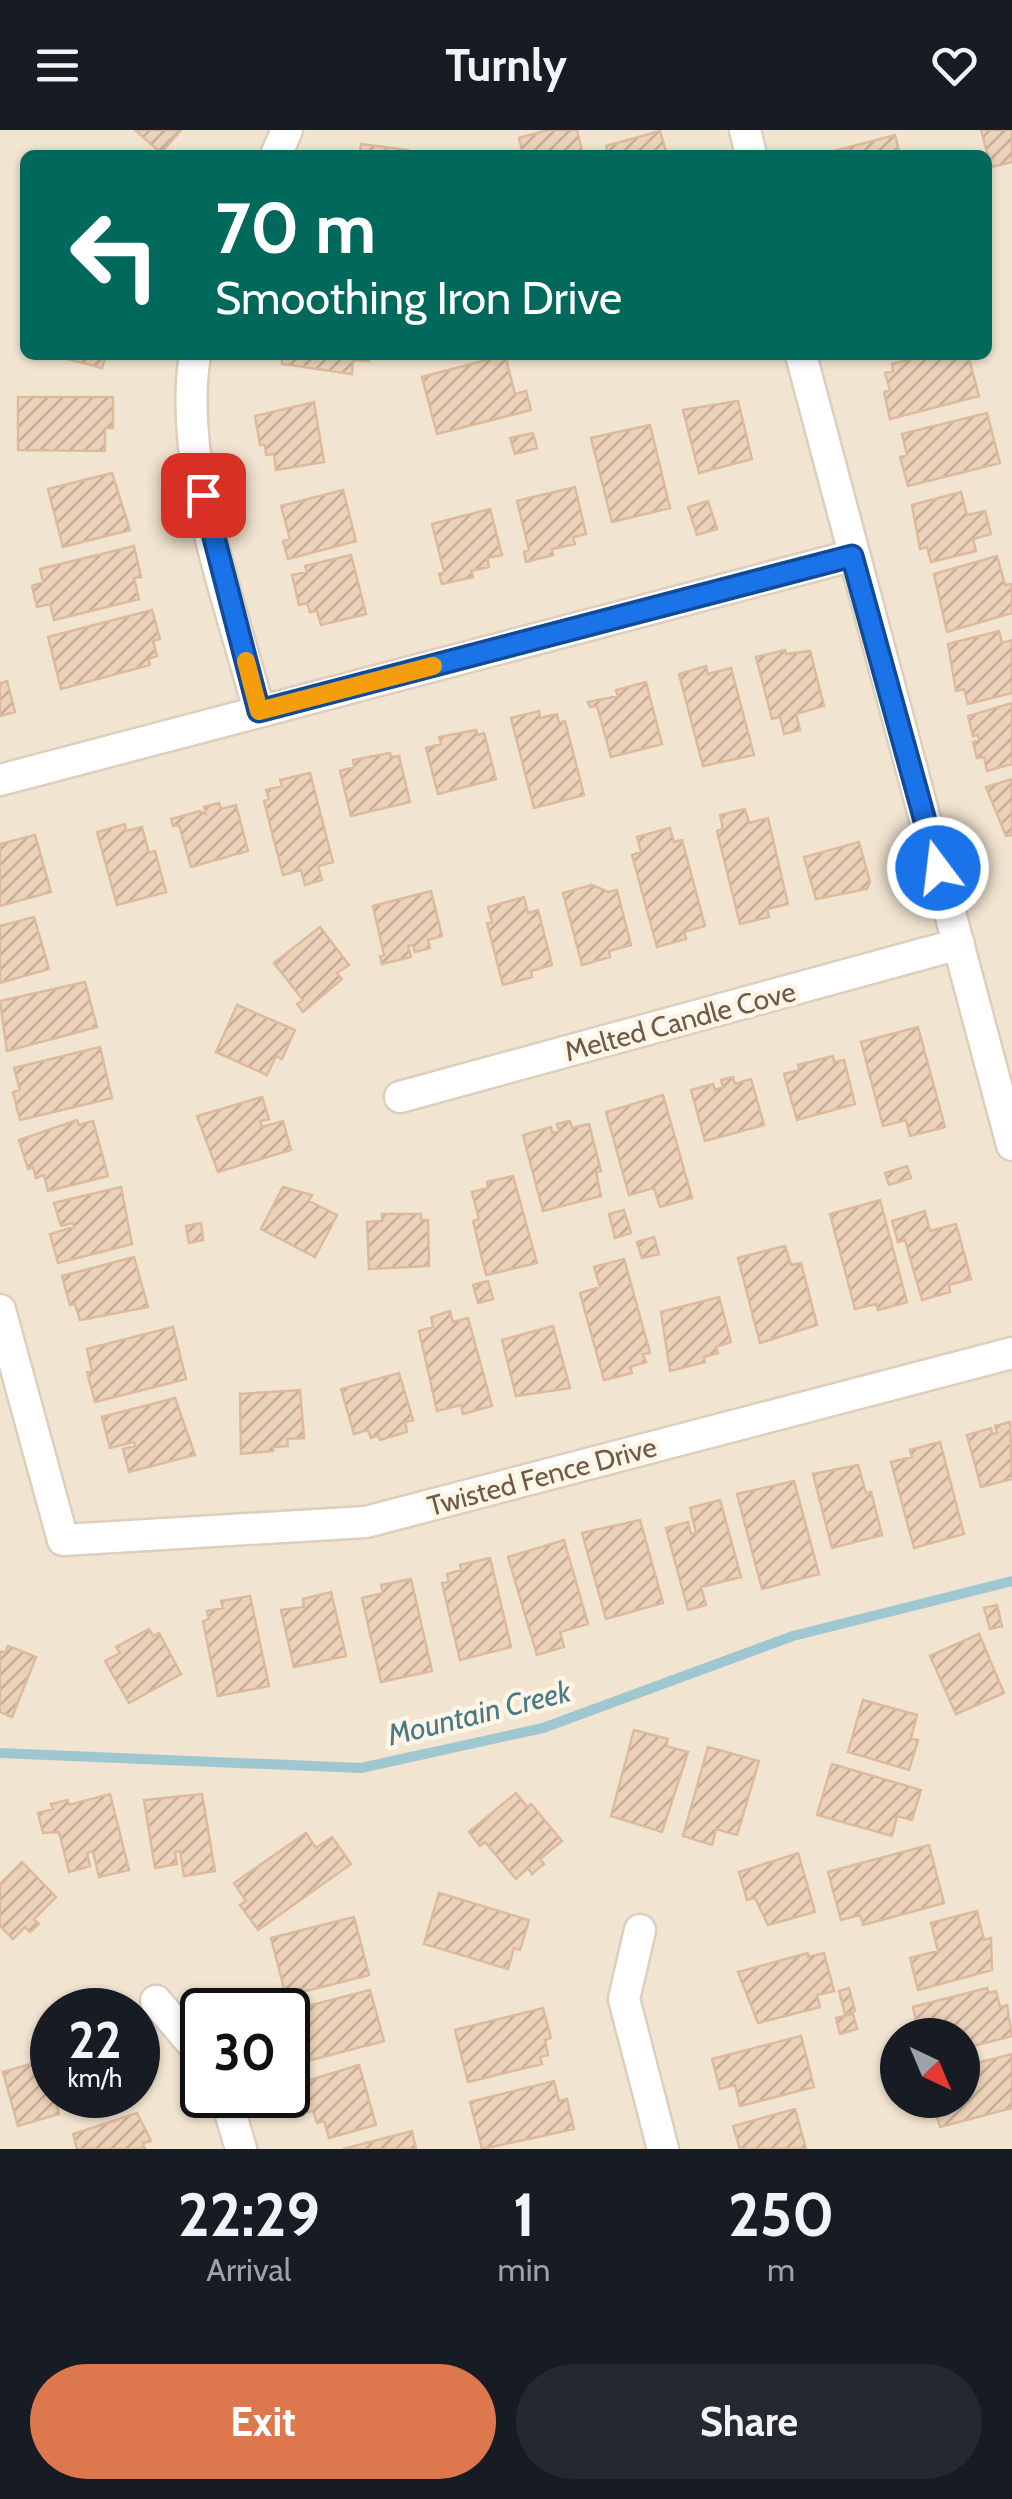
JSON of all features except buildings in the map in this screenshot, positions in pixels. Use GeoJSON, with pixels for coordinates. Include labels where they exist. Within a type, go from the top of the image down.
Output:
{"type":"FeatureCollection","features":[{"type":"Feature","properties":{"kind":"street"},"geometry":{"type":"LineString","coordinates":[[195,360],[189,392],[194,462],[259,711]]}},
{"type":"Feature","properties":{"kind":"street"},"geometry":{"type":"LineString","coordinates":[[802,360],[1012,1146]]}},
{"type":"Feature","properties":{"kind":"street"},"geometry":{"type":"LineString","coordinates":[[0,780],[852,556]]}},
{"type":"Feature","properties":{"kind":"street","name":"Melted Candle Cove"},"geometry":{"type":"LineString","coordinates":[[400,1097],[960,944]]}},
{"type":"Feature","properties":{"kind":"street","name":"Twisted Fence Drive"},"geometry":{"type":"LineString","coordinates":[[0,1310],[63,1540],[366,1522],[1012,1352]]}},
{"type":"Feature","properties":{"kind":"street"},"geometry":{"type":"LineString","coordinates":[[640,1930],[624,1998],[663,2149]]}},
{"type":"Feature","properties":{"kind":"street"},"geometry":{"type":"LineString","coordinates":[[160,2006],[180,2029]]}},
{"type":"Feature","properties":{"kind":"street"},"geometry":{"type":"LineString","coordinates":[[232,2118],[241,2149]]}},
{"type":"Feature","properties":{"kind":"shaded area"},"geometry":{"type":"Polygon","coordinates":[[[0,130],[1012,130],[1012,2149],[0,2149],[0,130]]]}},
{"type":"Feature","properties":{"kind":"waterway","name":"Mountain Creek"},"geometry":{"type":"LineString","coordinates":[[0,1753],[361,1768],[543,1728],[793,1636],[1012,1581]]}},
{"type":"Feature","properties":{"kind":"slow traffic"},"geometry":{"type":"LineString","coordinates":[[246,661],[259,711],[433,666]]}},
{"type":"Feature","properties":{"kind":"route"},"geometry":{"type":"LineString","coordinates":[[203,495],[259,711],[852,556],[938,868]]}}]}
